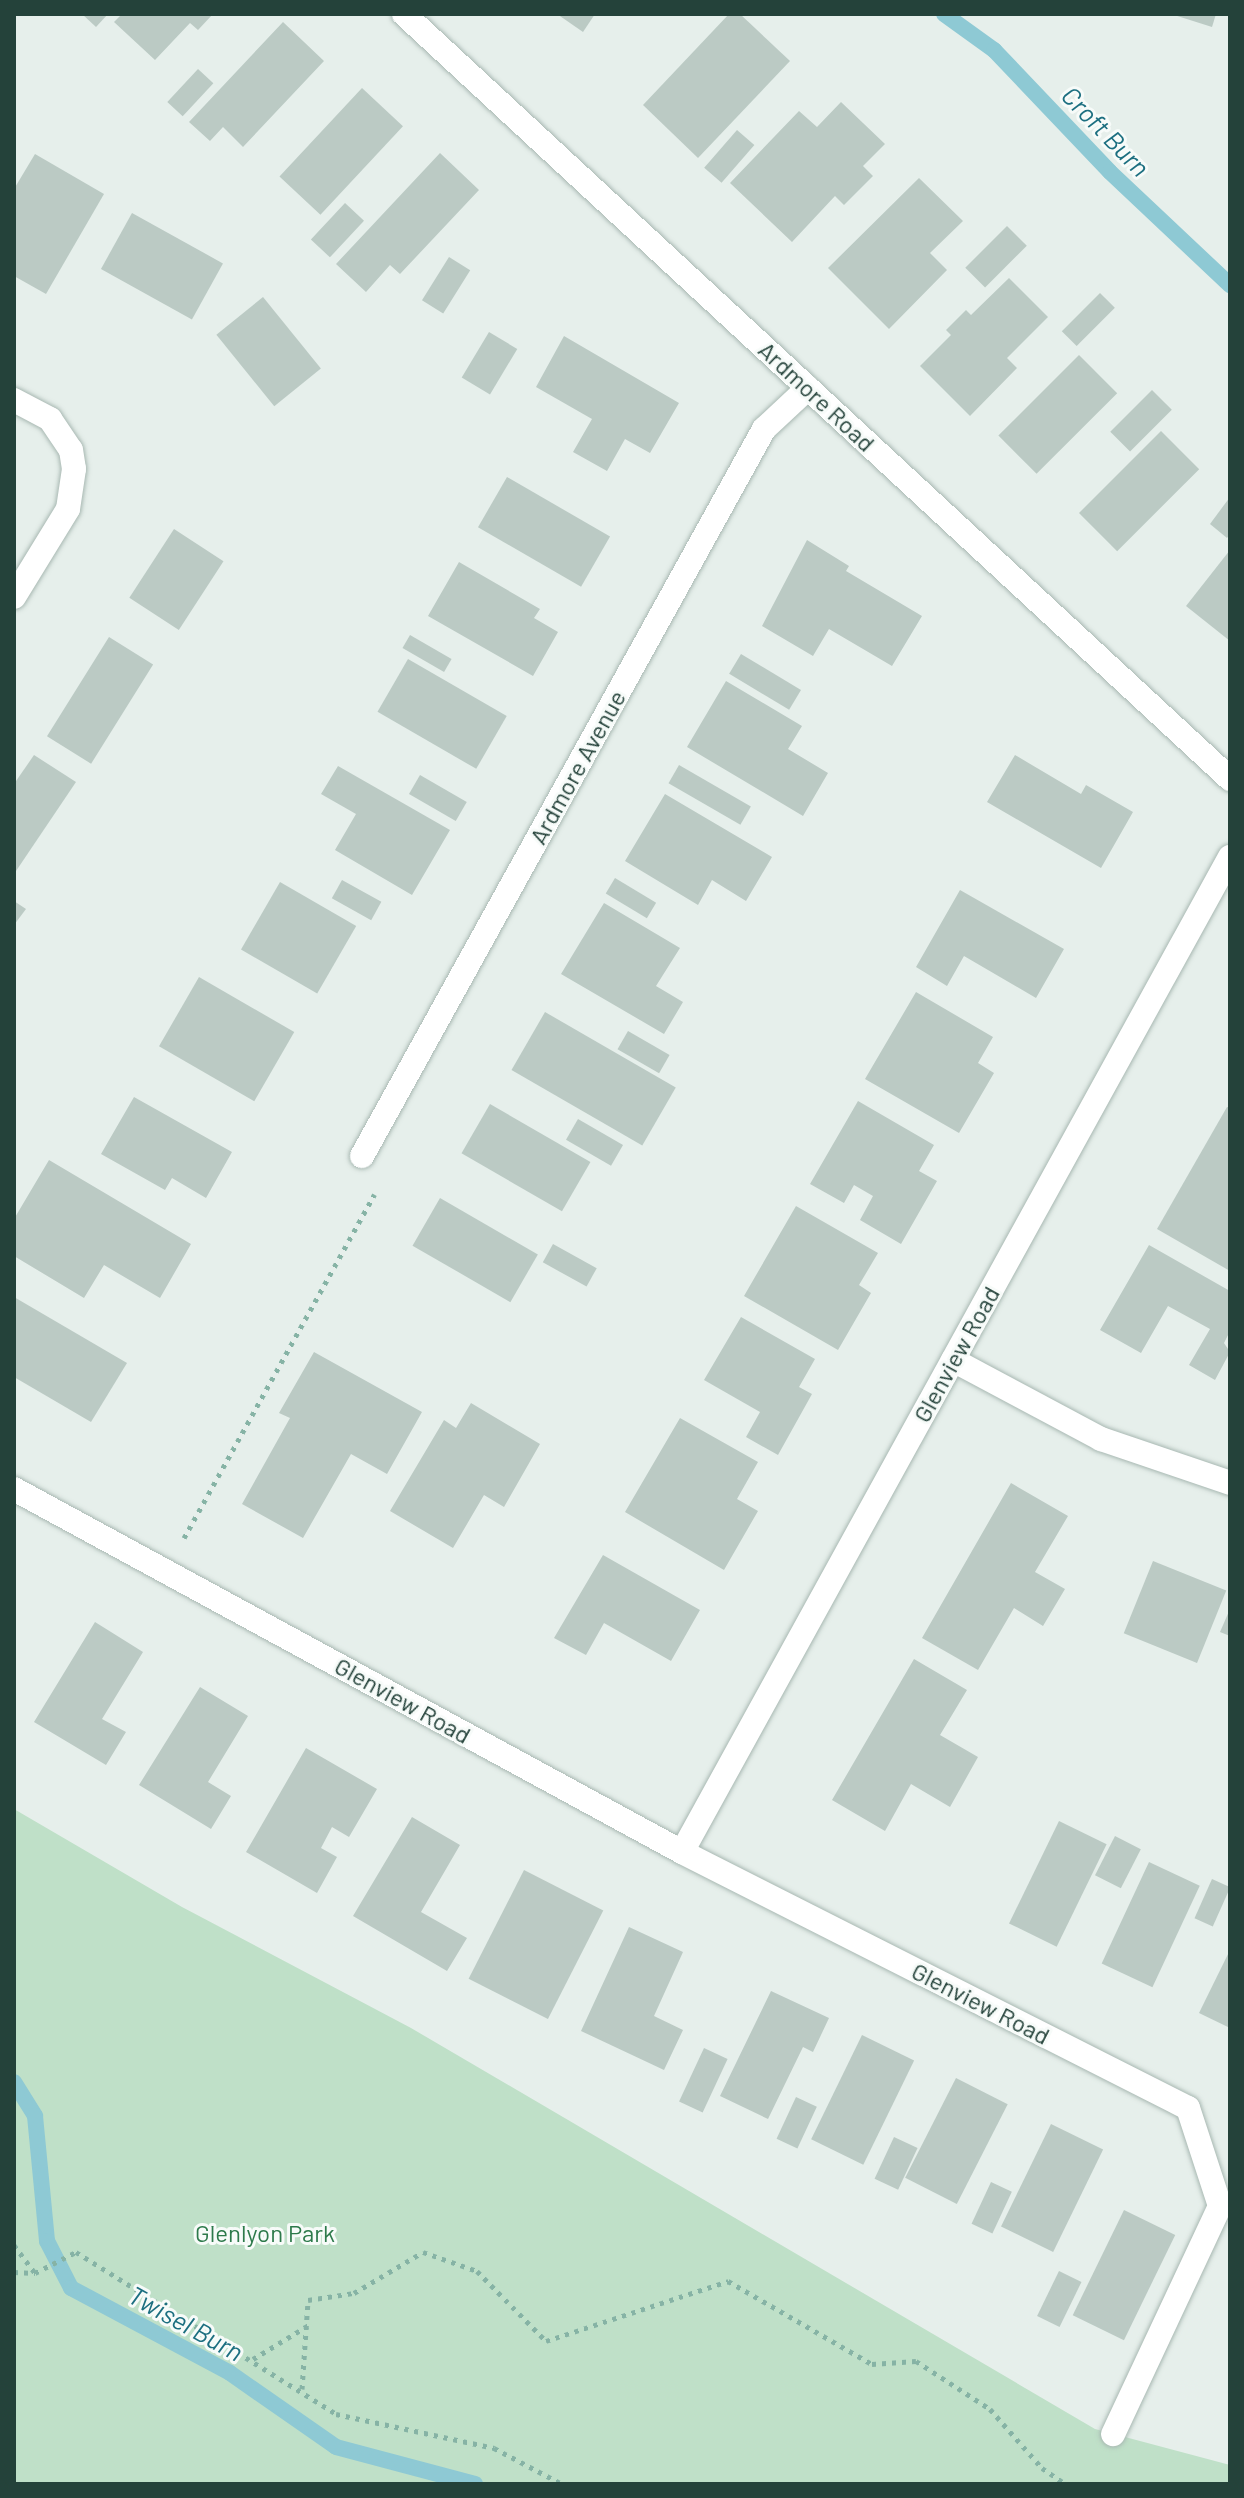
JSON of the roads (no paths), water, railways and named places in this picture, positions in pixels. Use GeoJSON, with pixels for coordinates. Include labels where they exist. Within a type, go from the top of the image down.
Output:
{"type":"FeatureCollection","features":[{"type":"Feature","properties":{"kind":"street","name":"Ardmore Road"},"geometry":{"type":"LineString","coordinates":[[404,14],[1230,779]]}},
{"type":"Feature","properties":{"kind":"street","name":"Ardmore Avenue"},"geometry":{"type":"LineString","coordinates":[[362,1156],[764,429],[808,388]]}},
{"type":"Feature","properties":{"kind":"street"},"geometry":{"type":"LineString","coordinates":[[14,400],[50,419],[71,450],[74,469],[68,509],[14,597]]}},
{"type":"Feature","properties":{"kind":"street","name":"Glenview Road"},"geometry":{"type":"LineString","coordinates":[[682,1852],[1230,857]]}},
{"type":"Feature","properties":{"kind":"street"},"geometry":{"type":"LineString","coordinates":[[953,1360],[1101,1439],[1230,1483]]}},
{"type":"Feature","properties":{"kind":"street","name":"Glenview Road"},"geometry":{"type":"LineString","coordinates":[[14,1489],[682,1852],[1188,2108],[1220,2206],[1113,2434]]}},
{"type":"Feature","properties":{"kind":"waterway","name":"Croft Burn"},"geometry":{"type":"LineString","coordinates":[[944,14],[994,50],[1110,172],[1230,285]]}},
{"type":"Feature","properties":{"kind":"waterway","name":"Twisel Burn"},"geometry":{"type":"LineString","coordinates":[[14,2082],[35,2116],[47,2241],[71,2288],[230,2373],[336,2447],[475,2484]]}},
{"type":"Feature","properties":{"kind":"park label","name":"Glenlyon Park"},"geometry":{"type":"Point","coordinates":[265,2233]}}]}
